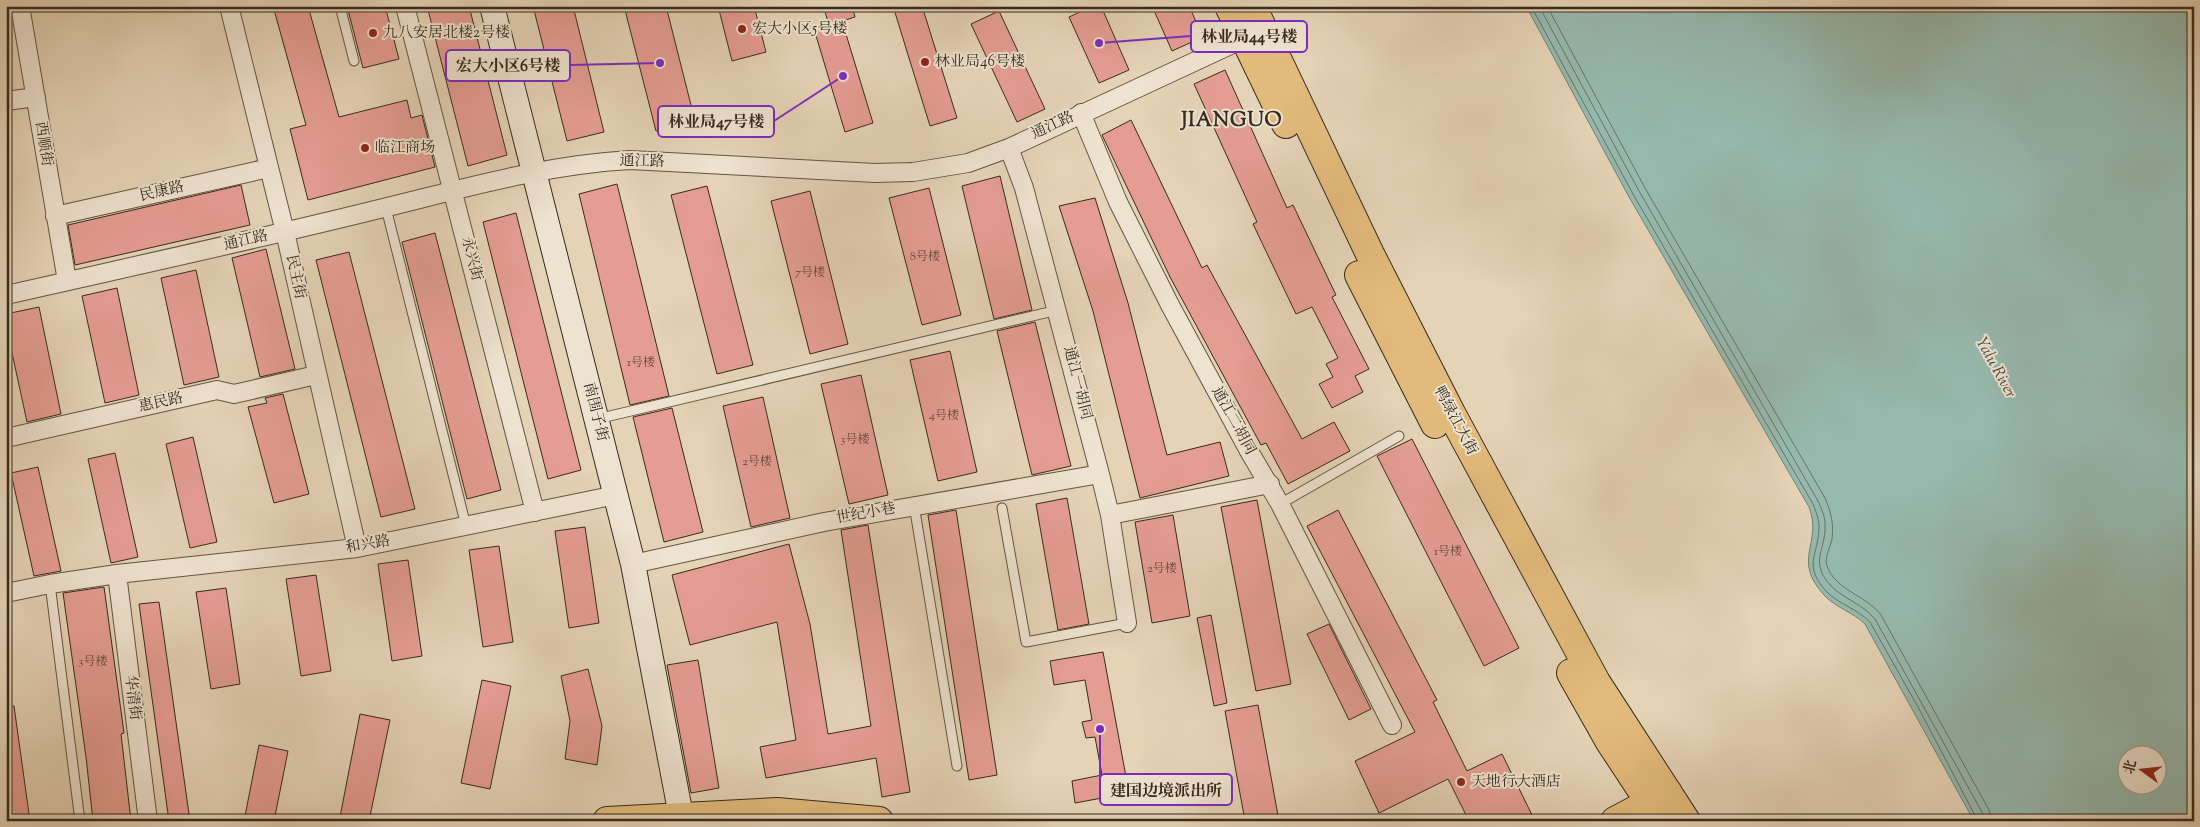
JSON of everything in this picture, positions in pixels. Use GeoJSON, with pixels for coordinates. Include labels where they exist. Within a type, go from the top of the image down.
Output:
{"type":"FeatureCollection","features":[{"type":"Feature","properties":{"kind":"main road","name":"鸭绿江大街"},"geometry":{"type":"LineString","coordinates":[[1229,6],[1254,34],[1370,254],[1451,414],[1596,682],[1660,805],[1686,821]]}},
{"type":"Feature","properties":{"kind":"main road","name":"鸭绿江大街"},"geometry":{"type":"LineString","coordinates":[[1252,6],[1254,34]]}},
{"type":"Feature","properties":{"kind":"main road"},"geometry":{"type":"LineString","coordinates":[[1615,821],[1660,805]]}},
{"type":"Feature","properties":{"kind":"main road"},"geometry":{"type":"LineString","coordinates":[[608,821],[682,819],[777,812],[879,821]]}},
{"type":"Feature","properties":{"kind":"street","name":"西顺街"},"geometry":{"type":"LineString","coordinates":[[20,6],[67,282]]}},
{"type":"Feature","properties":{"kind":"street","name":"民主街"},"geometry":{"type":"LineString","coordinates":[[229,6],[285,232],[357,548]]}},
{"type":"Feature","properties":{"kind":"street","name":"永兴街"},"geometry":{"type":"LineString","coordinates":[[406,6],[535,512]]}},
{"type":"Feature","properties":{"kind":"street","name":"南围子街"},"geometry":{"type":"LineString","coordinates":[[492,6],[535,170],[633,564],[682,819]]}},
{"type":"Feature","properties":{"kind":"street","name":"通江路"},"geometry":{"type":"LineString","coordinates":[[6,295],[285,232],[453,192],[535,170],[630,160],[866,172],[913,172],[968,162],[1009,148],[1254,34]]}},
{"type":"Feature","properties":{"kind":"street"},"geometry":{"type":"LineString","coordinates":[[6,101],[36,97]]}},
{"type":"Feature","properties":{"kind":"street","name":"通江二胡同"},"geometry":{"type":"LineString","coordinates":[[1081,113],[1118,202],[1161,288],[1249,452],[1270,484],[1392,725]]}},
{"type":"Feature","properties":{"kind":"street","name":"通江一胡同"},"geometry":{"type":"LineString","coordinates":[[1009,148],[1024,188],[1058,310],[1100,474],[1110,515],[1127,623]]}},
{"type":"Feature","properties":{"kind":"street","name":"民康路"},"geometry":{"type":"LineString","coordinates":[[55,216],[269,168]]}},
{"type":"Feature","properties":{"kind":"street","name":"惠民路"},"geometry":{"type":"LineString","coordinates":[[6,438],[217,390],[234,394],[316,374]]}},
{"type":"Feature","properties":{"kind":"street","name":"世纪小巷"},"geometry":{"type":"LineString","coordinates":[[633,564],[814,524],[1100,474]]}},
{"type":"Feature","properties":{"kind":"street"},"geometry":{"type":"LineString","coordinates":[[1110,515],[1270,484]]}},
{"type":"Feature","properties":{"kind":"street","name":"和兴路"},"geometry":{"type":"LineString","coordinates":[[6,593],[117,574],[357,548],[616,495]]}},
{"type":"Feature","properties":{"kind":"street","name":"华清街"},"geometry":{"type":"LineString","coordinates":[[117,574],[148,821]]}},
{"type":"Feature","properties":{"kind":"lane"},"geometry":{"type":"LineString","coordinates":[[340,6],[354,61]]}},
{"type":"Feature","properties":{"kind":"lane"},"geometry":{"type":"LineString","coordinates":[[386,208],[466,526]]}},
{"type":"Feature","properties":{"kind":"lane"},"geometry":{"type":"LineString","coordinates":[[596,419],[1058,310]]}},
{"type":"Feature","properties":{"kind":"lane"},"geometry":{"type":"LineString","coordinates":[[1280,504],[1399,436]]}},
{"type":"Feature","properties":{"kind":"lane"},"geometry":{"type":"LineString","coordinates":[[914,505],[957,766]]}},
{"type":"Feature","properties":{"kind":"lane"},"geometry":{"type":"LineString","coordinates":[[1002,508],[1026,642],[1127,623]]}},
{"type":"Feature","properties":{"kind":"lane"},"geometry":{"type":"LineString","coordinates":[[50,584],[80,821]]}},
{"type":"Feature","properties":{"kind":"water","name":"Yalu River"},"geometry":{"type":"Polygon","coordinates":[[[1526,6],[2182,6],[2194,22],[2194,821],[1974,821],[1865,624],[1824,595],[1814,582],[1808,561],[1813,531],[1809,507],[1629,197],[1526,6]]]}},
{"type":"Feature","properties":{"kind":"building","name":"临江商场"},"geometry":{"type":"Polygon","coordinates":[[[273,6],[308,6],[339,117],[407,100],[411,118],[422,115],[435,167],[308,200],[290,129],[306,125],[273,6]]]}},
{"type":"Feature","properties":{"kind":"building","name":"九八安居北楼2号楼"},"geometry":{"type":"Polygon","coordinates":[[[347,6],[385,6],[399,59],[363,68],[347,6]]]}},
{"type":"Feature","properties":{"kind":"building"},"geometry":{"type":"Polygon","coordinates":[[[427,6],[469,6],[507,155],[468,166],[427,6]]]}},
{"type":"Feature","properties":{"kind":"building"},"geometry":{"type":"Polygon","coordinates":[[[533,6],[573,6],[604,132],[567,141],[533,6]]]}},
{"type":"Feature","properties":{"kind":"building"},"geometry":{"type":"Polygon","coordinates":[[[624,6],[666,6],[695,121],[656,131],[624,6]]]}},
{"type":"Feature","properties":{"kind":"building","name":"宏大小区5号楼"},"geometry":{"type":"Polygon","coordinates":[[[718,6],[754,6],[766,52],[732,61],[718,6]]]}},
{"type":"Feature","properties":{"kind":"building"},"geometry":{"type":"Polygon","coordinates":[[[823,6],[852,6],[855,17],[842,21],[873,123],[845,132],[814,29],[829,24],[823,6]]]}},
{"type":"Feature","properties":{"kind":"building","name":"林业局46号楼"},"geometry":{"type":"Polygon","coordinates":[[[893,6],[922,6],[957,118],[930,126],[893,6]]]}},
{"type":"Feature","properties":{"kind":"building"},"geometry":{"type":"Polygon","coordinates":[[[1093,6],[1101,6],[1129,70],[1099,83],[1069,17],[1093,6]]]}},
{"type":"Feature","properties":{"kind":"building"},"geometry":{"type":"Polygon","coordinates":[[[1152,6],[1189,6],[1203,37],[1172,51],[1152,6]]]}},
{"type":"Feature","properties":{"kind":"building"},"geometry":{"type":"Polygon","coordinates":[[[999,11],[1045,109],[1017,122],[971,24],[999,11]]]}},
{"type":"Feature","properties":{"kind":"building"},"geometry":{"type":"Polygon","coordinates":[[[1225,70],[1287,208],[1293,205],[1336,295],[1332,297],[1369,369],[1355,376],[1363,392],[1332,408],[1319,384],[1333,377],[1326,364],[1338,358],[1312,307],[1296,314],[1253,224],[1257,222],[1194,84],[1225,70]]]}},
{"type":"Feature","properties":{"kind":"building"},"geometry":{"type":"Polygon","coordinates":[[[1131,120],[1202,268],[1207,265],[1302,439],[1334,422],[1350,451],[1288,484],[1266,443],[1261,445],[1170,277],[1102,135],[1131,120]]]}},
{"type":"Feature","properties":{"kind":"building"},"geometry":{"type":"Polygon","coordinates":[[[1000,176],[1032,310],[994,319],[962,186],[1000,176]]]}},
{"type":"Feature","properties":{"kind":"building"},"geometry":{"type":"Polygon","coordinates":[[[617,184],[669,396],[630,405],[579,194],[617,184]]]}},
{"type":"Feature","properties":{"kind":"building"},"geometry":{"type":"Polygon","coordinates":[[[241,185],[250,225],[75,265],[68,225],[241,185]]]}},
{"type":"Feature","properties":{"kind":"building"},"geometry":{"type":"Polygon","coordinates":[[[707,186],[753,365],[717,374],[671,195],[707,186]]]}},
{"type":"Feature","properties":{"kind":"building"},"geometry":{"type":"Polygon","coordinates":[[[929,188],[961,315],[922,325],[889,198],[929,188]]]}},
{"type":"Feature","properties":{"kind":"building"},"geometry":{"type":"Polygon","coordinates":[[[810,191],[848,344],[810,354],[771,201],[810,191]]]}},
{"type":"Feature","properties":{"kind":"building"},"geometry":{"type":"Polygon","coordinates":[[[1095,198],[1128,303],[1167,455],[1220,442],[1229,476],[1140,498],[1093,311],[1059,206],[1095,198]]]}},
{"type":"Feature","properties":{"kind":"building"},"geometry":{"type":"Polygon","coordinates":[[[516,213],[581,470],[548,479],[483,222],[516,213]]]}},
{"type":"Feature","properties":{"kind":"building"},"geometry":{"type":"Polygon","coordinates":[[[435,233],[501,490],[467,499],[402,242],[435,233]]]}},
{"type":"Feature","properties":{"kind":"building"},"geometry":{"type":"Polygon","coordinates":[[[266,249],[295,369],[260,377],[232,258],[266,249]]]}},
{"type":"Feature","properties":{"kind":"building"},"geometry":{"type":"Polygon","coordinates":[[[349,252],[415,509],[381,517],[316,260],[349,252]]]}},
{"type":"Feature","properties":{"kind":"building"},"geometry":{"type":"Polygon","coordinates":[[[196,270],[219,377],[184,385],[161,278],[196,270]]]}},
{"type":"Feature","properties":{"kind":"building"},"geometry":{"type":"Polygon","coordinates":[[[117,288],[139,395],[105,403],[82,296],[117,288]]]}},
{"type":"Feature","properties":{"kind":"building"},"geometry":{"type":"Polygon","coordinates":[[[39,307],[61,414],[27,422],[6,325],[6,314],[39,307]]]}},
{"type":"Feature","properties":{"kind":"building"},"geometry":{"type":"Polygon","coordinates":[[[1035,322],[1071,466],[1032,475],[997,331],[1035,322]]]}},
{"type":"Feature","properties":{"kind":"building"},"geometry":{"type":"Polygon","coordinates":[[[950,351],[977,472],[938,481],[910,360],[950,351]]]}},
{"type":"Feature","properties":{"kind":"building"},"geometry":{"type":"Polygon","coordinates":[[[861,375],[888,495],[849,504],[821,384],[861,375]]]}},
{"type":"Feature","properties":{"kind":"building"},"geometry":{"type":"Polygon","coordinates":[[[283,394],[309,494],[274,503],[248,407],[267,403],[265,398],[283,394]]]}},
{"type":"Feature","properties":{"kind":"building"},"geometry":{"type":"Polygon","coordinates":[[[763,397],[790,518],[751,527],[723,406],[763,397]]]}},
{"type":"Feature","properties":{"kind":"building"},"geometry":{"type":"Polygon","coordinates":[[[672,408],[703,532],[664,542],[633,417],[672,408]]]}},
{"type":"Feature","properties":{"kind":"building"},"geometry":{"type":"Polygon","coordinates":[[[193,437],[217,542],[190,548],[166,444],[193,437]]]}},
{"type":"Feature","properties":{"kind":"building"},"geometry":{"type":"Polygon","coordinates":[[[1412,439],[1519,648],[1484,666],[1377,456],[1412,439]]]}},
{"type":"Feature","properties":{"kind":"building"},"geometry":{"type":"Polygon","coordinates":[[[115,453],[138,557],[111,563],[88,459],[115,453]]]}},
{"type":"Feature","properties":{"kind":"building"},"geometry":{"type":"Polygon","coordinates":[[[38,467],[61,571],[34,576],[11,473],[38,467]]]}},
{"type":"Feature","properties":{"kind":"building"},"geometry":{"type":"Polygon","coordinates":[[[1067,498],[1089,624],[1058,630],[1036,504],[1067,498]]]}},
{"type":"Feature","properties":{"kind":"building"},"geometry":{"type":"Polygon","coordinates":[[[1257,500],[1291,684],[1256,691],[1221,507],[1257,500]]]}},
{"type":"Feature","properties":{"kind":"building"},"geometry":{"type":"Polygon","coordinates":[[[956,510],[997,775],[969,780],[928,515],[956,510]]]}},
{"type":"Feature","properties":{"kind":"building"},"geometry":{"type":"Polygon","coordinates":[[[1338,510],[1437,700],[1433,702],[1467,771],[1502,754],[1535,821],[1469,821],[1448,779],[1379,813],[1355,761],[1415,732],[1307,526],[1338,510]]]}},
{"type":"Feature","properties":{"kind":"building"},"geometry":{"type":"Polygon","coordinates":[[[1173,515],[1190,616],[1152,623],[1135,522],[1173,515]]]}},
{"type":"Feature","properties":{"kind":"building"},"geometry":{"type":"Polygon","coordinates":[[[868,525],[910,792],[882,797],[876,758],[766,778],[760,747],[796,740],[777,622],[690,645],[672,575],[789,544],[810,624],[828,734],[871,726],[841,530],[868,525]]]}},
{"type":"Feature","properties":{"kind":"building"},"geometry":{"type":"Polygon","coordinates":[[[585,527],[599,623],[569,628],[555,531],[585,527]]]}},
{"type":"Feature","properties":{"kind":"building"},"geometry":{"type":"Polygon","coordinates":[[[499,546],[513,642],[483,647],[469,550],[499,546]]]}},
{"type":"Feature","properties":{"kind":"building"},"geometry":{"type":"Polygon","coordinates":[[[408,560],[422,656],[392,661],[378,564],[408,560]]]}},
{"type":"Feature","properties":{"kind":"building"},"geometry":{"type":"Polygon","coordinates":[[[316,575],[331,671],[301,676],[286,579],[316,575]]]}},
{"type":"Feature","properties":{"kind":"building"},"geometry":{"type":"Polygon","coordinates":[[[104,587],[124,733],[121,734],[131,821],[93,821],[63,593],[104,587]]]}},
{"type":"Feature","properties":{"kind":"building"},"geometry":{"type":"Polygon","coordinates":[[[226,588],[240,684],[211,689],[196,592],[226,588]]]}},
{"type":"Feature","properties":{"kind":"building"},"geometry":{"type":"Polygon","coordinates":[[[159,602],[190,821],[169,821],[139,604],[159,602]]]}},
{"type":"Feature","properties":{"kind":"building"},"geometry":{"type":"Polygon","coordinates":[[[1211,615],[1227,703],[1214,706],[1197,618],[1211,615]]]}},
{"type":"Feature","properties":{"kind":"building"},"geometry":{"type":"Polygon","coordinates":[[[1329,624],[1371,709],[1349,720],[1307,634],[1329,624]]]}},
{"type":"Feature","properties":{"kind":"building"},"geometry":{"type":"Polygon","coordinates":[[[1103,652],[1129,793],[1075,803],[1072,781],[1102,775],[1095,737],[1086,738],[1082,722],[1092,720],[1085,680],[1054,685],[1050,661],[1103,652]]]}},
{"type":"Feature","properties":{"kind":"building"},"geometry":{"type":"Polygon","coordinates":[[[698,660],[719,788],[691,793],[667,665],[698,660]]]}},
{"type":"Feature","properties":{"kind":"building"},"geometry":{"type":"Polygon","coordinates":[[[588,669],[602,726],[597,765],[565,759],[570,721],[561,676],[588,669]]]}},
{"type":"Feature","properties":{"kind":"building"},"geometry":{"type":"Polygon","coordinates":[[[482,680],[511,686],[490,789],[461,783],[482,680]]]}},
{"type":"Feature","properties":{"kind":"building"},"geometry":{"type":"Polygon","coordinates":[[[1258,705],[1279,821],[1245,821],[1225,711],[1258,705]]]}},
{"type":"Feature","properties":{"kind":"building"},"geometry":{"type":"Polygon","coordinates":[[[6,706],[14,706],[30,821],[6,821],[6,706]]]}},
{"type":"Feature","properties":{"kind":"building"},"geometry":{"type":"Polygon","coordinates":[[[360,714],[390,720],[369,821],[340,817],[360,714]]]}},
{"type":"Feature","properties":{"kind":"building"},"geometry":{"type":"Polygon","coordinates":[[[259,745],[288,751],[274,821],[244,821],[259,745]]]}},
{"type":"Feature","properties":{"kind":"place","name":"宏大小区5号楼"},"geometry":{"type":"Point","coordinates":[742,29]}},
{"type":"Feature","properties":{"kind":"place","name":"九八安居北楼2号楼"},"geometry":{"type":"Point","coordinates":[373,33]}},
{"type":"Feature","properties":{"kind":"place","name":"林业局44号楼"},"geometry":{"type":"Point","coordinates":[1099,43]}},
{"type":"Feature","properties":{"kind":"place","name":"林业局46号楼"},"geometry":{"type":"Point","coordinates":[925,62]}},
{"type":"Feature","properties":{"kind":"place","name":"宏大小区6号楼"},"geometry":{"type":"Point","coordinates":[660,63]}},
{"type":"Feature","properties":{"kind":"place","name":"林业局47号楼"},"geometry":{"type":"Point","coordinates":[843,76]}},
{"type":"Feature","properties":{"kind":"place","name":"临江商场"},"geometry":{"type":"Point","coordinates":[365,148]}},
{"type":"Feature","properties":{"kind":"place","name":"建国边境派出所"},"geometry":{"type":"Point","coordinates":[1100,729]}},
{"type":"Feature","properties":{"kind":"place","name":"天地行大酒店"},"geometry":{"type":"Point","coordinates":[1461,782]}},
{"type":"Feature","properties":{"kind":"district","name":"JIANGUO"},"geometry":{"type":"Point","coordinates":[1232,121]}}]}
